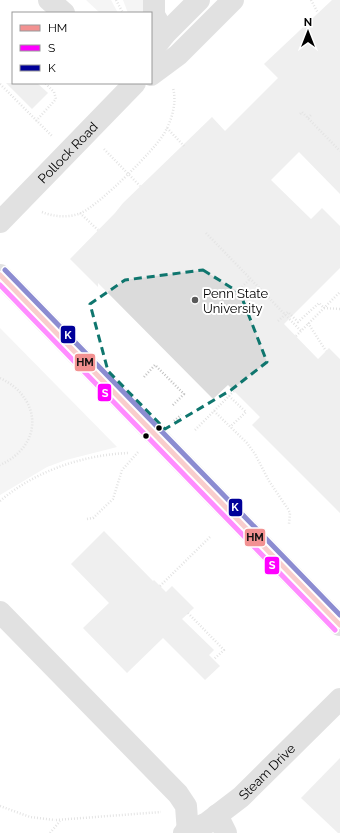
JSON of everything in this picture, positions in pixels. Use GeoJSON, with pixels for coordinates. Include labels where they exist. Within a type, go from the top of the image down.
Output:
{"type":"FeatureCollection","features":[{"type":"Feature","properties":{"kind":"street"},"geometry":{"type":"LineString","coordinates":[[49,0],[63,12]]}},
{"type":"Feature","properties":{"kind":"street"},"geometry":{"type":"LineString","coordinates":[[154,0],[154,15],[165,34]]}},
{"type":"Feature","properties":{"kind":"street"},"geometry":{"type":"LineString","coordinates":[[152,51],[165,34],[199,0]]}},
{"type":"Feature","properties":{"kind":"street"},"geometry":{"type":"LineString","coordinates":[[152,74],[178,55],[232,0]]}},
{"type":"Feature","properties":{"kind":"street","name":"Pollock Road"},"geometry":{"type":"LineString","coordinates":[[0,222],[134,84]]}},
{"type":"Feature","properties":{"kind":"street"},"geometry":{"type":"LineString","coordinates":[[0,274],[340,625]]}},
{"type":"Feature","properties":{"kind":"street"},"geometry":{"type":"LineString","coordinates":[[0,612],[178,794],[186,806],[187,832]]}},
{"type":"Feature","properties":{"kind":"street","name":"Steam Drive"},"geometry":{"type":"LineString","coordinates":[[187,832],[207,823],[222,824],[241,797],[340,699]]}},
{"type":"Feature","properties":{"kind":"path"},"geometry":{"type":"LineString","coordinates":[[116,0],[122,12]]}},
{"type":"Feature","properties":{"kind":"path"},"geometry":{"type":"LineString","coordinates":[[311,0],[318,13]]}},
{"type":"Feature","properties":{"kind":"path"},"geometry":{"type":"LineString","coordinates":[[37,208],[51,215],[62,216],[80,213],[96,204],[154,147],[167,128],[174,100],[171,82]]}},
{"type":"Feature","properties":{"kind":"path"},"geometry":{"type":"LineString","coordinates":[[0,84],[55,140]]}},
{"type":"Feature","properties":{"kind":"path"},"geometry":{"type":"LineString","coordinates":[[36,121],[56,99],[54,92],[46,84]]}},
{"type":"Feature","properties":{"kind":"path"},"geometry":{"type":"LineString","coordinates":[[300,114],[302,112],[340,151]]}},
{"type":"Feature","properties":{"kind":"path"},"geometry":{"type":"LineString","coordinates":[[308,118],[312,114]]}},
{"type":"Feature","properties":{"kind":"path"},"geometry":{"type":"LineString","coordinates":[[167,128],[184,146]]}},
{"type":"Feature","properties":{"kind":"path"},"geometry":{"type":"LineString","coordinates":[[99,144],[140,186]]}},
{"type":"Feature","properties":{"kind":"path"},"geometry":{"type":"LineString","coordinates":[[80,213],[98,230]]}},
{"type":"Feature","properties":{"kind":"path"},"geometry":{"type":"LineString","coordinates":[[206,233],[301,331]]}},
{"type":"Feature","properties":{"kind":"path"},"geometry":{"type":"LineString","coordinates":[[242,287],[250,279]]}},
{"type":"Feature","properties":{"kind":"path"},"geometry":{"type":"LineString","coordinates":[[296,336],[340,292]]}},
{"type":"Feature","properties":{"kind":"path"},"geometry":{"type":"LineString","coordinates":[[278,321],[288,312],[298,322],[319,303],[324,308],[340,309]]}},
{"type":"Feature","properties":{"kind":"path"},"geometry":{"type":"LineString","coordinates":[[308,323],[326,351]]}},
{"type":"Feature","properties":{"kind":"path"},"geometry":{"type":"LineString","coordinates":[[144,377],[155,365],[184,394],[172,406]]}},
{"type":"Feature","properties":{"kind":"path"},"geometry":{"type":"LineString","coordinates":[[0,378],[13,385],[27,399],[33,420],[32,430],[23,447],[7,462],[0,465]]}},
{"type":"Feature","properties":{"kind":"path"},"geometry":{"type":"LineString","coordinates":[[195,430],[234,391]]}},
{"type":"Feature","properties":{"kind":"path"},"geometry":{"type":"LineString","coordinates":[[230,396],[246,412],[230,427]]}},
{"type":"Feature","properties":{"kind":"path"},"geometry":{"type":"LineString","coordinates":[[214,411],[255,454],[269,481],[285,502],[290,513],[289,524]]}},
{"type":"Feature","properties":{"kind":"path"},"geometry":{"type":"LineString","coordinates":[[0,502],[22,485],[60,466],[97,456],[128,453]]}},
{"type":"Feature","properties":{"kind":"path"},"geometry":{"type":"LineString","coordinates":[[87,519],[93,518],[113,499],[122,470],[130,460]]}},
{"type":"Feature","properties":{"kind":"path"},"geometry":{"type":"LineString","coordinates":[[160,586],[211,536]]}},
{"type":"Feature","properties":{"kind":"path"},"geometry":{"type":"LineString","coordinates":[[188,613],[224,650],[214,659]]}},
{"type":"Feature","properties":{"kind":"path"},"geometry":{"type":"LineString","coordinates":[[0,806],[30,817],[58,821],[164,812]]}},
{"type":"Feature","properties":{"kind":"path"},"geometry":{"type":"LineString","coordinates":[[50,833],[58,821]]}},
{"type":"Feature","properties":{"kind":"highlighted area"},"geometry":{"type":"Polygon","coordinates":[[[203,270],[240,293],[267,362],[231,390],[165,429],[108,371],[90,304],[125,280],[203,270]]]}},
{"type":"Feature","properties":{"kind":"shaded area"},"geometry":{"type":"Polygon","coordinates":[[[86,0],[111,0],[117,12],[99,12],[86,0]]]}},
{"type":"Feature","properties":{"kind":"shaded area"},"geometry":{"type":"Polygon","coordinates":[[[123,0],[144,0],[144,12],[128,12],[123,0]]]}},
{"type":"Feature","properties":{"kind":"shaded area"},"geometry":{"type":"Polygon","coordinates":[[[0,328],[117,447],[66,460],[47,467],[0,495],[0,328]]]}},
{"type":"Feature","properties":{"kind":"building"},"geometry":{"type":"Polygon","coordinates":[[[332,0],[340,0],[340,194],[299,152],[271,180],[311,219],[322,208],[340,226],[340,268],[284,324],[318,359],[329,348],[340,359],[340,513],[252,425],[260,417],[228,385],[213,399],[98,283],[98,287],[70,259],[123,203],[212,117],[225,131],[278,78],[264,64],[332,0]]]}},
{"type":"Feature","properties":{"kind":"building"},"geometry":{"type":"Polygon","coordinates":[[[6,83],[38,84],[48,93],[32,109],[6,83]]]}},
{"type":"Feature","properties":{"kind":"building"},"geometry":{"type":"Polygon","coordinates":[[[104,531],[153,581],[154,580],[166,592],[172,586],[194,608],[182,619],[214,650],[209,655],[220,666],[205,680],[163,638],[127,673],[83,628],[109,603],[71,564],[104,531]]]}},
{"type":"Feature","properties":{"kind":"building"},"geometry":{"type":"Polygon","coordinates":[[[340,758],[340,833],[338,833],[301,798],[340,758]]]}},
{"type":"Feature","properties":{"kind":"transit line","name":"K"},"geometry":{"type":"LineString","coordinates":[[5,270],[340,615]]}},
{"type":"Feature","properties":{"kind":"transit line","name":"HM"},"geometry":{"type":"LineString","coordinates":[[0,275],[340,625]]}},
{"type":"Feature","properties":{"kind":"transit line","name":"S"},"geometry":{"type":"LineString","coordinates":[[0,285],[335,630]]}},
{"type":"Feature","properties":{"kind":"place","name":"Penn State University"},"geometry":{"type":"Point","coordinates":[195,300]}}]}
